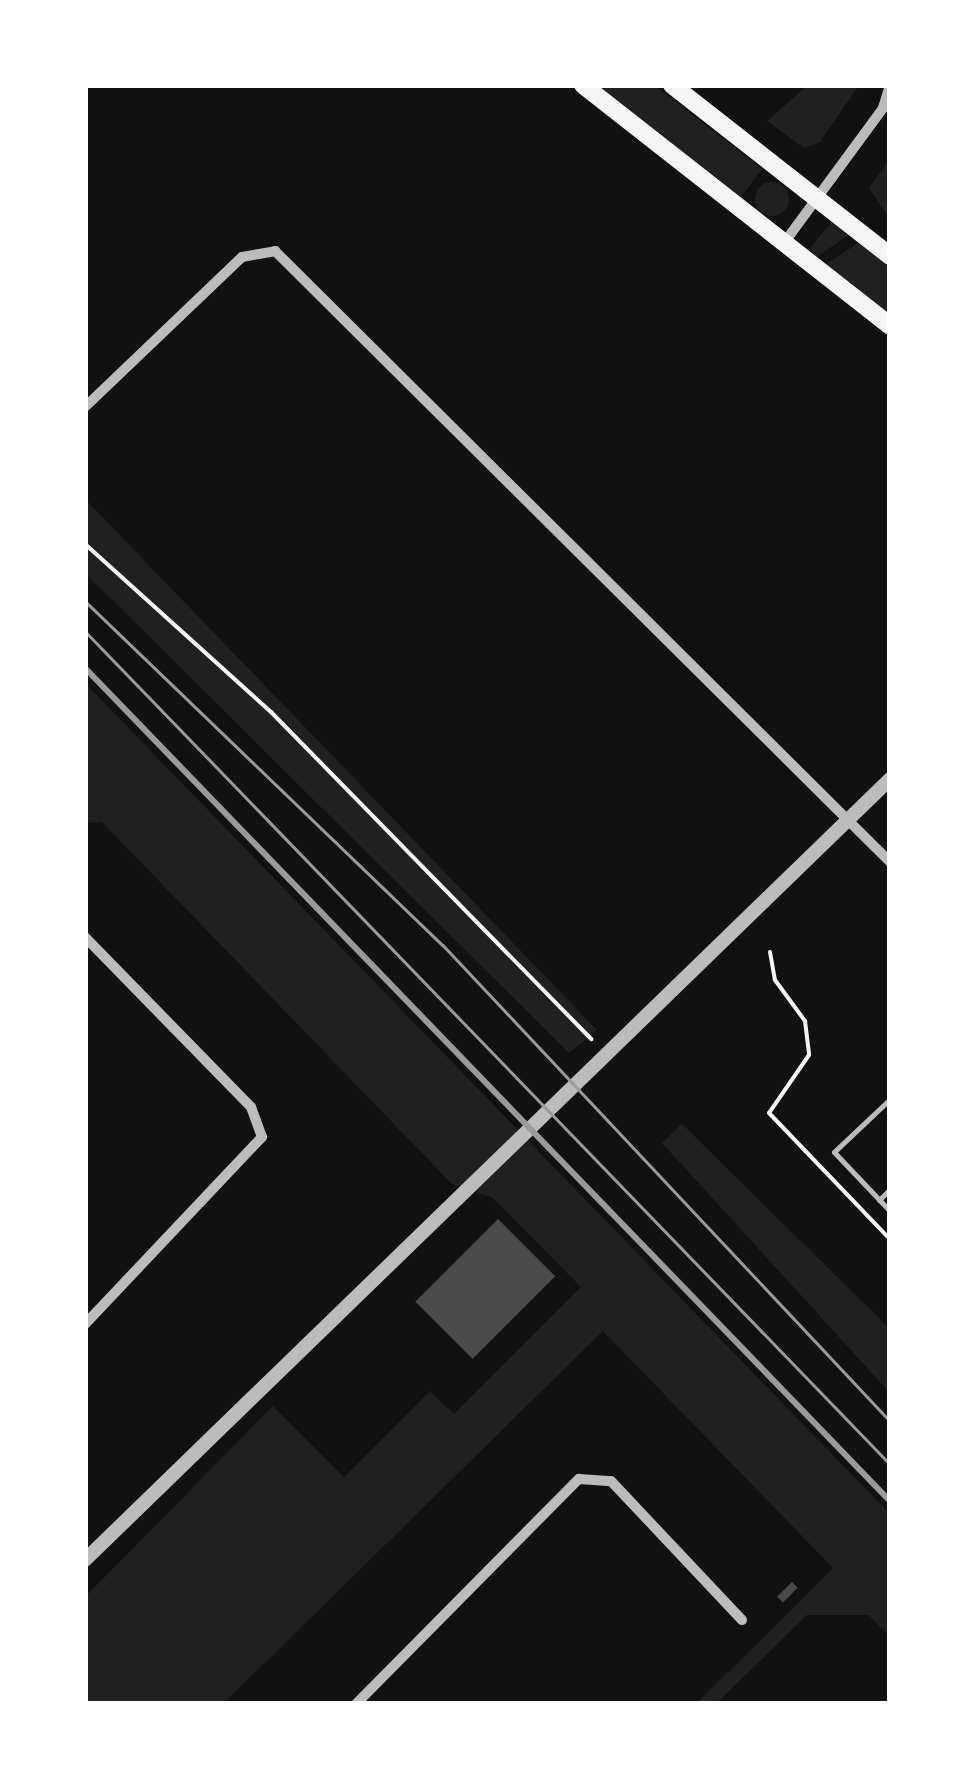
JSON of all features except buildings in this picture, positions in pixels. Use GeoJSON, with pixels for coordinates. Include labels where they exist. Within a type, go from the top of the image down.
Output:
{"type":"FeatureCollection","features":[{"type":"Feature","properties":{"kind":"main road"},"geometry":{"type":"LineString","coordinates":[[583,85],[890,326]]}},
{"type":"Feature","properties":{"kind":"main road"},"geometry":{"type":"LineString","coordinates":[[672,85],[890,256]]}},
{"type":"Feature","properties":{"kind":"street"},"geometry":{"type":"LineString","coordinates":[[784,242],[818,200],[890,85]]}},
{"type":"Feature","properties":{"kind":"street"},"geometry":{"type":"LineString","coordinates":[[85,407],[242,257],[275,251],[890,862]]}},
{"type":"Feature","properties":{"kind":"street"},"geometry":{"type":"LineString","coordinates":[[85,1560],[481,1172],[890,780]]}},
{"type":"Feature","properties":{"kind":"street"},"geometry":{"type":"LineString","coordinates":[[85,937],[251,1107],[262,1137],[85,1324]]}},
{"type":"Feature","properties":{"kind":"street"},"geometry":{"type":"LineString","coordinates":[[356,1704],[579,1480],[610,1481],[742,1620]]}},
{"type":"Feature","properties":{"kind":"lane"},"geometry":{"type":"LineString","coordinates":[[890,1098],[834,1152],[890,1211]]}},
{"type":"Feature","properties":{"kind":"lane"},"geometry":{"type":"LineString","coordinates":[[879,1200],[890,1190]]}},
{"type":"Feature","properties":{"kind":"path"},"geometry":{"type":"LineString","coordinates":[[85,544],[271,712],[591,1039]]}},
{"type":"Feature","properties":{"kind":"path"},"geometry":{"type":"LineString","coordinates":[[770,952],[775,980],[805,1020],[808,1055],[769,1113],[890,1239]]}},
{"type":"Feature","properties":{"kind":"shaded area"},"geometry":{"type":"Polygon","coordinates":[[[598,85],[654,85],[762,169],[741,197],[598,85]]]}},
{"type":"Feature","properties":{"kind":"shaded area"},"geometry":{"type":"Polygon","coordinates":[[[808,85],[859,85],[820,142],[804,148],[767,121],[808,85]]]}},
{"type":"Feature","properties":{"kind":"shaded area"},"geometry":{"type":"Polygon","coordinates":[[[890,159],[890,219],[869,188],[890,159]]]}},
{"type":"Feature","properties":{"kind":"shaded area"},"geometry":{"type":"Polygon","coordinates":[[[772,182],[784,187],[789,199],[784,211],[772,216],[760,211],[755,199],[760,187],[772,182]]]}},
{"type":"Feature","properties":{"kind":"shaded area"},"geometry":{"type":"Polygon","coordinates":[[[832,222],[848,235],[817,257],[809,249],[832,222]]]}},
{"type":"Feature","properties":{"kind":"shaded area"},"geometry":{"type":"Polygon","coordinates":[[[858,243],[890,268],[890,314],[826,264],[858,243]]]}},
{"type":"Feature","properties":{"kind":"shaded area"},"geometry":{"type":"Polygon","coordinates":[[[85,499],[597,1030],[569,1053],[85,573],[85,499]]]}},
{"type":"Feature","properties":{"kind":"shaded area"},"geometry":{"type":"Polygon","coordinates":[[[85,683],[890,1514],[890,1637],[869,1615],[807,1615],[716,1704],[696,1704],[833,1568],[603,1331],[223,1704],[85,1704],[85,1597],[273,1406],[344,1477],[430,1391],[454,1414],[581,1287],[493,1198],[452,1184],[102,822],[85,823],[85,683]]]}},
{"type":"Feature","properties":{"kind":"shaded area"},"geometry":{"type":"Polygon","coordinates":[[[682,1124],[890,1329],[890,1393],[662,1143],[682,1124]]]}},
{"type":"Feature","properties":{"kind":"tram line"},"geometry":{"type":"LineString","coordinates":[[85,601],[443,945],[890,1421]]}},
{"type":"Feature","properties":{"kind":"tram line"},"geometry":{"type":"LineString","coordinates":[[85,631],[890,1464]]}},
{"type":"Feature","properties":{"kind":"railway"},"geometry":{"type":"LineString","coordinates":[[85,668],[890,1501]]}}]}
